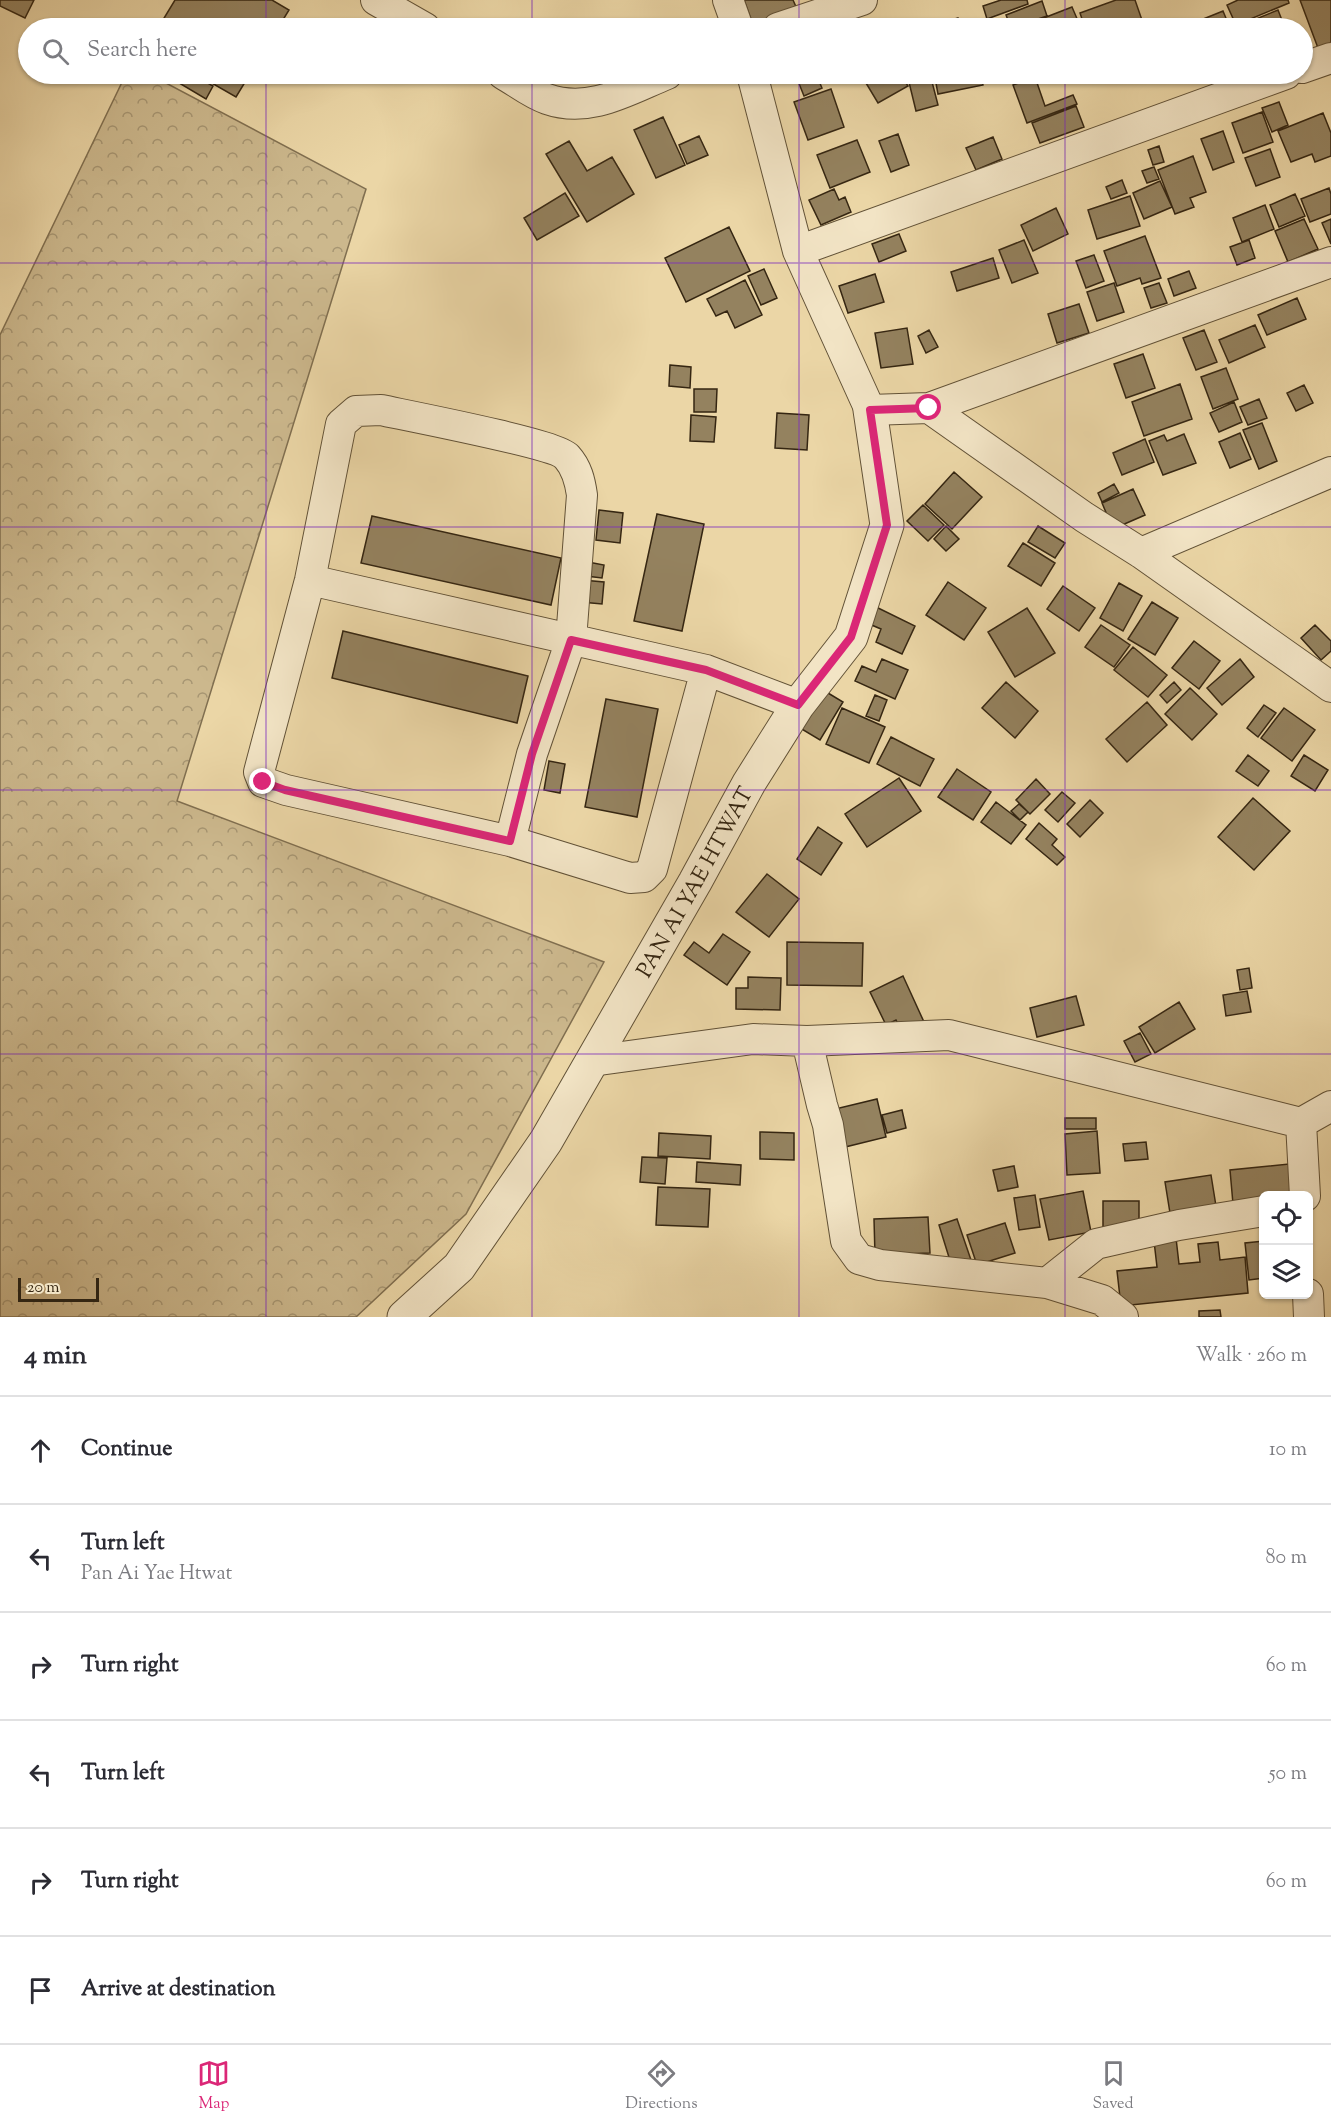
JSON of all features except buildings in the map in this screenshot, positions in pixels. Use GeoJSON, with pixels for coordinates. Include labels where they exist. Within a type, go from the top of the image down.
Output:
{"type":"FeatureCollection","features":[{"type":"Feature","properties":{"kind":"street"},"geometry":{"type":"LineString","coordinates":[[376,0],[408,18]]}},
{"type":"Feature","properties":{"kind":"street"},"geometry":{"type":"LineString","coordinates":[[728,0],[734,18]]}},
{"type":"Feature","properties":{"kind":"street"},"geometry":{"type":"LineString","coordinates":[[808,18],[862,0]]}},
{"type":"Feature","properties":{"kind":"street"},"geometry":{"type":"LineString","coordinates":[[1313,64],[1331,58]]}},
{"type":"Feature","properties":{"kind":"street"},"geometry":{"type":"LineString","coordinates":[[521,84],[546,98],[569,104],[602,102],[644,84]]}},
{"type":"Feature","properties":{"kind":"street"},"geometry":{"type":"LineString","coordinates":[[755,84],[798,251],[870,410],[929,408],[1331,262]]}},
{"type":"Feature","properties":{"kind":"street"},"geometry":{"type":"LineString","coordinates":[[798,251],[1258,84]]}},
{"type":"Feature","properties":{"kind":"street"},"geometry":{"type":"LineString","coordinates":[[929,408],[1331,687]]}},
{"type":"Feature","properties":{"kind":"street"},"geometry":{"type":"LineString","coordinates":[[510,841],[532,754],[571,640],[582,495],[579,475],[566,455],[540,446],[381,410],[356,411],[341,424],[310,580],[259,772],[263,782],[285,790],[510,841],[630,878],[644,877],[652,869],[706,670]]}},
{"type":"Feature","properties":{"kind":"street","name":"PAN AI YAE HTWAT"},"geometry":{"type":"LineString","coordinates":[[404,1317],[459,1267],[546,1141],[695,882],[749,783],[798,705],[851,637],[887,525],[870,410]]}},
{"type":"Feature","properties":{"kind":"street"},"geometry":{"type":"LineString","coordinates":[[1141,553],[1331,472]]}},
{"type":"Feature","properties":{"kind":"street"},"geometry":{"type":"LineString","coordinates":[[310,580],[706,670],[798,705]]}},
{"type":"Feature","properties":{"kind":"street"},"geometry":{"type":"LineString","coordinates":[[592,1061],[753,1039],[807,1041],[949,1035],[1301,1123],[1331,1106]]}},
{"type":"Feature","properties":{"kind":"street"},"geometry":{"type":"LineString","coordinates":[[807,1041],[828,1125],[846,1241],[859,1259],[880,1265],[1047,1283],[1102,1300],[1124,1317]]}},
{"type":"Feature","properties":{"kind":"street"},"geometry":{"type":"LineString","coordinates":[[1301,1123],[1305,1191]]}},
{"type":"Feature","properties":{"kind":"street"},"geometry":{"type":"LineString","coordinates":[[1047,1283],[1096,1244],[1259,1212]]}},
{"type":"Feature","properties":{"kind":"street"},"geometry":{"type":"LineString","coordinates":[[1308,1299],[1309,1317]]}},
{"type":"Feature","properties":{"kind":"green space"},"geometry":{"type":"Polygon","coordinates":[[[121,84],[168,84],[366,189],[177,801],[604,962],[466,1214],[356,1317],[0,1317],[0,335],[121,84]]]}},
{"type":"Feature","properties":{"kind":"route"},"geometry":{"type":"LineString","coordinates":[[263,782],[272,787],[510,841],[532,754],[571,640],[706,670],[798,705],[851,637],[887,525],[870,410],[929,408]]}}]}
